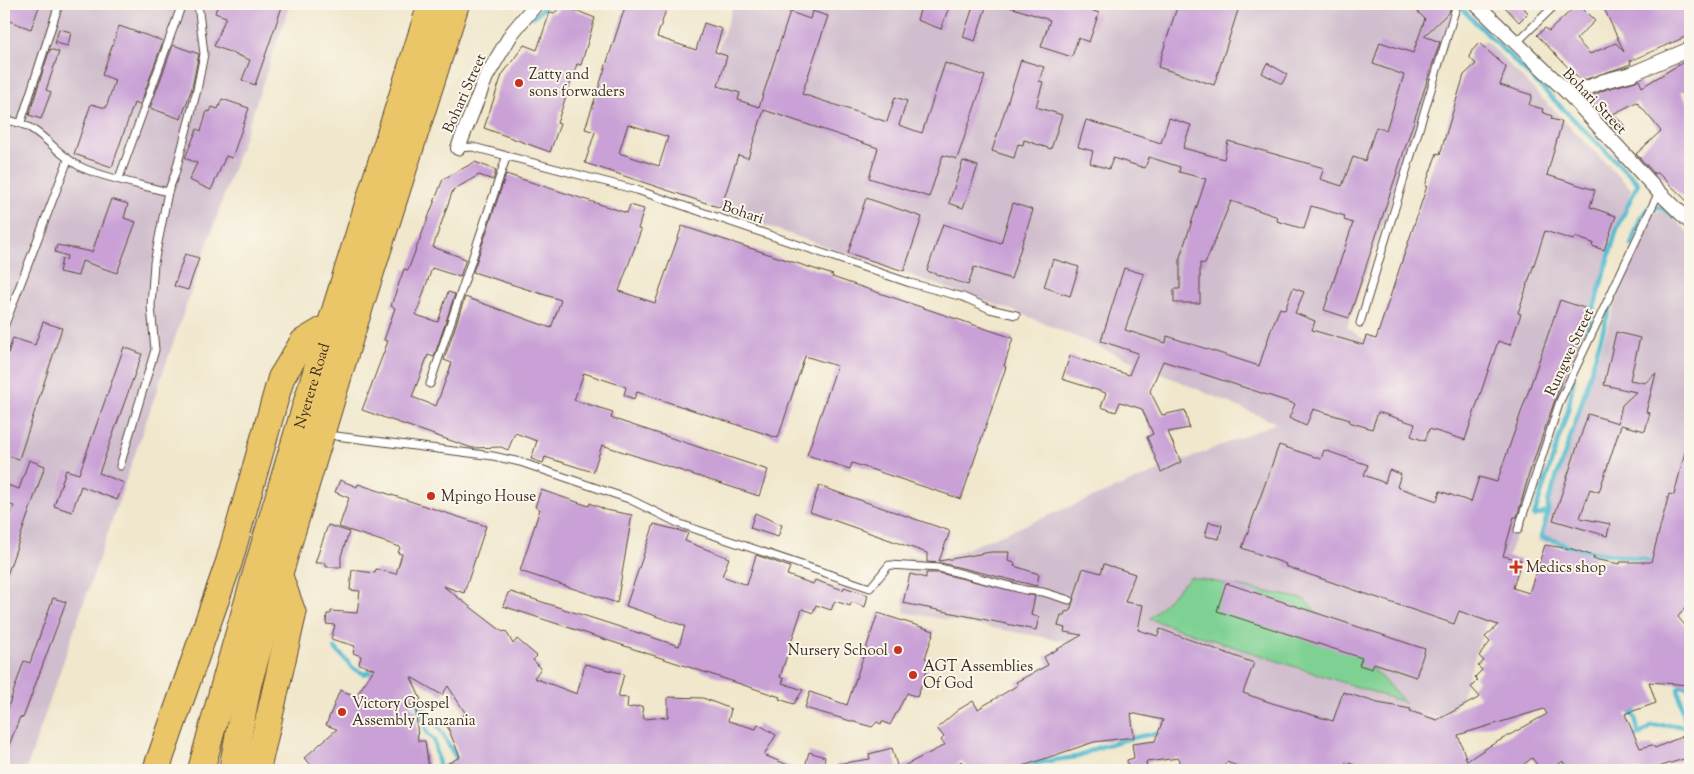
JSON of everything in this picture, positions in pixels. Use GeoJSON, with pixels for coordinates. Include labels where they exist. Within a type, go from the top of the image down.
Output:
{"type":"FeatureCollection","features":[{"type":"Feature","properties":{"kind":"highway","name":"Nyerere Road"},"geometry":{"type":"LineString","coordinates":[[201,770],[230,662],[314,373],[431,4]]}},
{"type":"Feature","properties":{"kind":"highway","name":"Nyerere Road"},"geometry":{"type":"LineString","coordinates":[[232,770],[248,685],[279,574],[349,341],[456,4]]}},
{"type":"Feature","properties":{"kind":"highway"},"geometry":{"type":"LineString","coordinates":[[156,770],[229,562],[280,378],[303,342],[330,326]]}},
{"type":"Feature","properties":{"kind":"highway"},"geometry":{"type":"LineString","coordinates":[[257,770],[293,614],[279,574]]}},
{"type":"Feature","properties":{"kind":"street","name":"Bohari Street"},"geometry":{"type":"LineString","coordinates":[[458,148],[486,77],[512,33],[536,4]]}},
{"type":"Feature","properties":{"kind":"street","name":"Bohari Street"},"geometry":{"type":"LineString","coordinates":[[1476,4],[1515,44],[1570,95],[1659,192],[1690,222]]}},
{"type":"Feature","properties":{"kind":"street"},"geometry":{"type":"LineString","coordinates":[[1570,95],[1604,81],[1631,74],[1690,49]]}},
{"type":"Feature","properties":{"kind":"lane"},"geometry":{"type":"LineString","coordinates":[[21,122],[58,4]]}},
{"type":"Feature","properties":{"kind":"lane"},"geometry":{"type":"LineString","coordinates":[[119,178],[182,4]]}},
{"type":"Feature","properties":{"kind":"lane"},"geometry":{"type":"LineString","coordinates":[[120,466],[155,350],[151,306],[154,263],[168,192],[175,174],[197,90],[204,54],[198,4]]}},
{"type":"Feature","properties":{"kind":"lane"},"geometry":{"type":"LineString","coordinates":[[1360,323],[1457,4]]}},
{"type":"Feature","properties":{"kind":"lane"},"geometry":{"type":"LineString","coordinates":[[1515,44],[1556,4]]}},
{"type":"Feature","properties":{"kind":"lane"},"geometry":{"type":"LineString","coordinates":[[4,120],[21,122],[42,134],[62,157],[83,168],[168,192]]}},
{"type":"Feature","properties":{"kind":"lane","name":"Bohari"},"geometry":{"type":"LineString","coordinates":[[458,148],[473,147],[637,190],[910,283],[963,297],[990,308],[1016,315]]}},
{"type":"Feature","properties":{"kind":"lane"},"geometry":{"type":"LineString","coordinates":[[430,384],[507,156]]}},
{"type":"Feature","properties":{"kind":"lane"},"geometry":{"type":"LineString","coordinates":[[4,327],[68,160]]}},
{"type":"Feature","properties":{"kind":"lane","name":"Rungwe Street"},"geometry":{"type":"LineString","coordinates":[[1518,530],[1560,401],[1659,192]]}},
{"type":"Feature","properties":{"kind":"lane"},"geometry":{"type":"LineString","coordinates":[[336,436],[493,456],[520,462],[629,499],[680,524],[870,588],[889,565],[940,568],[1025,590],[1043,592],[1068,600]]}},
{"type":"Feature","properties":{"kind":"shaded area"},"geometry":{"type":"Polygon","coordinates":[[[4,4],[290,4],[26,770],[4,770],[4,4]]]}},
{"type":"Feature","properties":{"kind":"shaded area"},"geometry":{"type":"Polygon","coordinates":[[[734,4],[1452,4],[1459,10],[1347,327],[1374,347],[1473,45],[1486,41],[1631,189],[1460,701],[1443,719],[1349,697],[1339,728],[1108,649],[904,612],[908,556],[927,559],[944,558],[1276,423],[1020,313],[676,195],[703,91],[734,4]]]}},
{"type":"Feature","properties":{"kind":"shaded area"},"geometry":{"type":"Polygon","coordinates":[[[1664,210],[1690,234],[1690,569],[1538,541],[1645,213],[1664,210]]]}},
{"type":"Feature","properties":{"kind":"green space"},"geometry":{"type":"Polygon","coordinates":[[[1190,577],[1304,599],[1406,703],[1149,619],[1190,577]]]}},
{"type":"Feature","properties":{"kind":"building"},"geometry":{"type":"Polygon","coordinates":[[[4,4],[40,4],[31,29],[4,19],[4,4]]]}},
{"type":"Feature","properties":{"kind":"building"},"geometry":{"type":"Polygon","coordinates":[[[218,4],[283,4],[255,85],[242,80],[250,60],[214,46],[226,17],[215,13],[218,4]]]}},
{"type":"Feature","properties":{"kind":"building"},"geometry":{"type":"Polygon","coordinates":[[[565,4],[582,4],[575,10],[595,18],[581,65],[577,64],[557,123],[560,124],[550,152],[484,128],[502,75],[524,45],[537,50],[550,12],[554,13],[565,4]]]}},
{"type":"Feature","properties":{"kind":"building"},"geometry":{"type":"Polygon","coordinates":[[[626,4],[668,4],[657,37],[696,50],[704,23],[722,29],[715,52],[727,56],[718,86],[740,93],[738,100],[759,107],[790,12],[810,19],[812,11],[828,16],[802,94],[887,122],[895,97],[907,101],[899,125],[922,133],[945,63],[985,76],[957,159],[943,155],[929,197],[869,178],[878,148],[764,110],[748,158],[738,155],[721,208],[585,163],[595,132],[585,129],[626,4]],[[628,124],[619,153],[659,166],[668,137],[628,124]]]}},
{"type":"Feature","properties":{"kind":"building"},"geometry":{"type":"Polygon","coordinates":[[[922,4],[950,4],[941,29],[917,20],[922,4]]]}},
{"type":"Feature","properties":{"kind":"building"},"geometry":{"type":"Polygon","coordinates":[[[974,4],[987,4],[975,41],[963,37],[974,4]]]}},
{"type":"Feature","properties":{"kind":"building"},"geometry":{"type":"Polygon","coordinates":[[[1007,4],[1081,4],[1079,6],[1099,13],[1089,42],[1078,38],[1072,57],[1041,47],[1050,20],[1007,6],[1007,4]]]}},
{"type":"Feature","properties":{"kind":"building"},"geometry":{"type":"Polygon","coordinates":[[[1178,4],[1240,4],[1214,85],[1158,67],[1178,4]]]}},
{"type":"Feature","properties":{"kind":"building"},"geometry":{"type":"Polygon","coordinates":[[[1410,4],[1452,4],[1449,12],[1424,36],[1440,42],[1349,318],[1324,310],[1353,223],[1344,220],[1345,216],[1311,206],[1304,229],[1277,221],[1278,217],[1231,201],[1205,264],[1200,263],[1200,303],[1174,303],[1174,289],[1180,289],[1180,257],[1206,179],[1179,172],[1180,167],[1149,157],[1145,168],[1113,158],[1109,169],[1090,163],[1093,151],[1078,147],[1086,120],[1161,143],[1169,118],[1191,125],[1183,148],[1224,159],[1228,141],[1324,168],[1320,179],[1342,186],[1353,157],[1365,161],[1376,127],[1386,130],[1404,75],[1373,64],[1380,42],[1413,53],[1425,19],[1410,4]]]}},
{"type":"Feature","properties":{"kind":"building"},"geometry":{"type":"Polygon","coordinates":[[[1502,4],[1521,4],[1528,13],[1519,22],[1502,4]]]}},
{"type":"Feature","properties":{"kind":"building"},"geometry":{"type":"Polygon","coordinates":[[[1578,4],[1595,21],[1576,39],[1590,54],[1616,43],[1624,52],[1602,4],[1690,4],[1690,35],[1630,61],[1631,64],[1581,81],[1537,35],[1545,28],[1549,31],[1578,4]]]}},
{"type":"Feature","properties":{"kind":"building"},"geometry":{"type":"Polygon","coordinates":[[[119,26],[163,41],[140,105],[134,103],[112,167],[74,154],[91,104],[106,108],[115,80],[102,75],[119,26]]]}},
{"type":"Feature","properties":{"kind":"building"},"geometry":{"type":"Polygon","coordinates":[[[59,29],[71,32],[68,46],[55,43],[59,29]]]}},
{"type":"Feature","properties":{"kind":"building"},"geometry":{"type":"Polygon","coordinates":[[[1479,43],[1506,67],[1500,85],[1532,95],[1529,105],[1543,109],[1542,112],[1552,116],[1551,119],[1562,122],[1547,175],[1595,190],[1590,207],[1616,216],[1604,250],[1592,246],[1593,243],[1575,237],[1573,240],[1545,231],[1518,313],[1521,314],[1510,345],[1498,341],[1465,440],[1429,429],[1425,441],[1411,436],[1415,424],[1378,412],[1372,429],[1313,409],[1306,426],[1289,418],[1295,404],[1163,361],[1150,391],[1162,415],[1185,410],[1189,428],[1168,432],[1181,462],[1161,472],[1147,437],[1153,434],[1142,409],[1120,402],[1116,412],[1101,407],[1106,393],[1062,379],[1070,356],[1129,375],[1138,353],[1101,341],[1124,268],[1144,274],[1125,330],[1166,343],[1167,336],[1259,366],[1280,308],[1285,310],[1293,288],[1304,292],[1295,313],[1315,321],[1312,330],[1363,345],[1366,336],[1376,339],[1427,186],[1425,186],[1437,153],[1440,154],[1464,75],[1476,64],[1470,58],[1471,52],[1479,43]]]}},
{"type":"Feature","properties":{"kind":"building"},"geometry":{"type":"Polygon","coordinates":[[[173,45],[199,54],[192,88],[181,119],[150,108],[173,45]]]}},
{"type":"Feature","properties":{"kind":"building"},"geometry":{"type":"Polygon","coordinates":[[[50,49],[59,52],[46,90],[51,92],[41,119],[29,115],[50,49]]]}},
{"type":"Feature","properties":{"kind":"building"},"geometry":{"type":"Polygon","coordinates":[[[1690,58],[1690,87],[1681,92],[1690,107],[1690,204],[1657,172],[1655,174],[1636,154],[1661,131],[1637,102],[1613,114],[1624,125],[1615,131],[1585,99],[1607,89],[1639,80],[1642,87],[1690,58]]]}},
{"type":"Feature","properties":{"kind":"building"},"geometry":{"type":"Polygon","coordinates":[[[1021,60],[1044,67],[1039,81],[1043,82],[1036,107],[1062,115],[1051,149],[1024,140],[1023,145],[1018,144],[1014,158],[992,151],[1021,60]]]}},
{"type":"Feature","properties":{"kind":"building"},"geometry":{"type":"Polygon","coordinates":[[[1267,63],[1287,74],[1282,84],[1262,73],[1267,63]]]}},
{"type":"Feature","properties":{"kind":"building"},"geometry":{"type":"Polygon","coordinates":[[[222,99],[249,108],[232,158],[226,156],[211,190],[189,180],[197,163],[185,158],[197,129],[201,131],[207,111],[210,112],[212,107],[218,109],[222,99]]]}},
{"type":"Feature","properties":{"kind":"building"},"geometry":{"type":"Polygon","coordinates":[[[963,161],[978,166],[963,208],[949,203],[963,161]]]}},
{"type":"Feature","properties":{"kind":"building"},"geometry":{"type":"Polygon","coordinates":[[[475,162],[496,170],[493,180],[479,175],[453,190],[433,247],[466,259],[460,277],[432,268],[416,315],[438,322],[448,292],[455,294],[434,357],[428,355],[412,397],[436,406],[452,363],[444,360],[465,297],[551,328],[561,300],[473,272],[506,174],[627,213],[630,205],[644,209],[638,229],[641,230],[619,291],[655,303],[682,226],[833,275],[832,277],[1013,338],[1004,366],[1006,367],[961,499],[852,463],[850,469],[807,455],[837,366],[805,356],[778,438],[637,392],[634,399],[624,395],[626,387],[584,373],[574,400],[613,412],[611,418],[768,470],[759,496],[602,445],[593,472],[545,457],[543,463],[531,459],[537,441],[515,433],[508,450],[501,447],[472,448],[362,410],[388,341],[384,340],[395,308],[391,306],[404,269],[408,270],[443,179],[475,162]]]}},
{"type":"Feature","properties":{"kind":"building"},"geometry":{"type":"Polygon","coordinates":[[[866,198],[922,217],[904,271],[848,253],[866,198]]]}},
{"type":"Feature","properties":{"kind":"building"},"geometry":{"type":"Polygon","coordinates":[[[111,199],[128,204],[124,218],[136,222],[117,273],[82,261],[78,276],[59,272],[62,259],[66,260],[67,256],[55,252],[57,245],[92,252],[111,199]]]}},
{"type":"Feature","properties":{"kind":"building"},"geometry":{"type":"Polygon","coordinates":[[[1013,203],[1033,210],[1011,279],[974,267],[968,285],[927,271],[943,224],[1001,243],[1013,203]]]}},
{"type":"Feature","properties":{"kind":"building"},"geometry":{"type":"Polygon","coordinates":[[[185,254],[199,258],[188,290],[174,286],[185,254]]]}},
{"type":"Feature","properties":{"kind":"building"},"geometry":{"type":"Polygon","coordinates":[[[1053,259],[1079,267],[1070,296],[1044,287],[1053,259]]]}},
{"type":"Feature","properties":{"kind":"building"},"geometry":{"type":"Polygon","coordinates":[[[1560,300],[1587,309],[1530,471],[1517,517],[1514,517],[1503,556],[1521,560],[1513,588],[1529,593],[1545,545],[1572,549],[1594,556],[1593,559],[1620,564],[1620,562],[1651,562],[1669,494],[1674,495],[1686,448],[1690,448],[1690,601],[1678,617],[1690,631],[1690,685],[1649,682],[1656,703],[1625,714],[1640,748],[1652,745],[1655,748],[1690,733],[1690,757],[1649,770],[1567,770],[1563,761],[1550,770],[1541,770],[1532,758],[1517,770],[1369,770],[1346,762],[1345,770],[1249,770],[1226,762],[1223,770],[1178,770],[1179,758],[1146,762],[1147,767],[1143,767],[1143,770],[1128,770],[1127,760],[1134,758],[1132,744],[1155,741],[1163,720],[1131,713],[1134,737],[1094,742],[1011,770],[970,770],[961,761],[951,770],[838,770],[837,764],[870,759],[869,754],[892,748],[898,769],[945,745],[941,740],[944,737],[937,728],[958,710],[973,701],[978,709],[1018,685],[1016,682],[1048,665],[1044,657],[1082,635],[1064,632],[1065,628],[1058,626],[1061,615],[1070,611],[1083,568],[1101,573],[1104,564],[1135,574],[1125,602],[1143,605],[1138,630],[1158,636],[1160,629],[1254,663],[1243,693],[1333,721],[1343,692],[1378,703],[1411,709],[1410,711],[1437,720],[1480,697],[1471,687],[1478,680],[1475,677],[1482,670],[1478,666],[1484,661],[1479,656],[1490,642],[1485,637],[1498,625],[1459,611],[1454,624],[1285,566],[1286,564],[1242,548],[1279,445],[1321,459],[1324,450],[1368,465],[1364,475],[1385,483],[1389,470],[1401,474],[1397,487],[1437,501],[1440,491],[1471,502],[1479,477],[1497,482],[1560,300]],[[1544,709],[1458,735],[1467,761],[1488,747],[1547,714],[1544,709]]]}},
{"type":"Feature","properties":{"kind":"building"},"geometry":{"type":"Polygon","coordinates":[[[43,322],[62,328],[19,459],[4,454],[4,365],[13,338],[35,345],[43,322]]]}},
{"type":"Feature","properties":{"kind":"building"},"geometry":{"type":"Polygon","coordinates":[[[1616,332],[1640,338],[1630,380],[1645,383],[1656,373],[1646,412],[1650,413],[1645,431],[1621,425],[1599,492],[1590,489],[1580,518],[1610,524],[1607,536],[1553,520],[1588,414],[1618,423],[1622,405],[1636,392],[1604,385],[1616,332]]]}},
{"type":"Feature","properties":{"kind":"building"},"geometry":{"type":"Polygon","coordinates":[[[124,347],[142,354],[99,473],[124,483],[117,500],[81,486],[72,512],[54,506],[66,470],[79,474],[124,347]]]}},
{"type":"Feature","properties":{"kind":"building"},"geometry":{"type":"Polygon","coordinates":[[[29,460],[45,466],[6,578],[4,578],[4,535],[14,506],[4,503],[4,484],[19,489],[29,460]]]}},
{"type":"Feature","properties":{"kind":"building"},"geometry":{"type":"Polygon","coordinates":[[[340,480],[357,487],[358,484],[486,526],[464,593],[443,586],[503,632],[506,631],[513,644],[517,639],[537,656],[533,660],[541,668],[534,678],[577,694],[585,664],[624,674],[618,697],[628,698],[627,708],[642,706],[644,719],[668,717],[668,697],[703,698],[731,709],[728,721],[756,729],[758,724],[776,735],[764,755],[800,770],[435,770],[460,757],[446,723],[466,714],[448,686],[442,695],[411,677],[421,700],[410,705],[416,710],[418,741],[425,741],[429,770],[317,770],[304,758],[337,729],[326,725],[340,690],[356,696],[374,669],[359,664],[361,656],[353,653],[355,646],[331,639],[335,625],[326,624],[327,614],[331,614],[331,611],[357,613],[360,591],[350,590],[352,570],[375,573],[376,569],[396,574],[402,554],[398,553],[400,547],[339,527],[349,498],[335,492],[340,480]]]}},
{"type":"Feature","properties":{"kind":"building"},"geometry":{"type":"Polygon","coordinates":[[[819,486],[950,531],[939,561],[991,552],[1009,552],[1008,561],[1015,563],[1014,566],[1039,574],[1037,586],[941,563],[927,562],[927,553],[810,512],[819,486]]]}},
{"type":"Feature","properties":{"kind":"building"},"geometry":{"type":"Polygon","coordinates":[[[541,490],[589,506],[590,503],[606,510],[632,515],[617,603],[520,571],[540,509],[535,507],[541,490]]]}},
{"type":"Feature","properties":{"kind":"building"},"geometry":{"type":"Polygon","coordinates":[[[755,513],[782,525],[778,537],[750,528],[755,513]]]}},
{"type":"Feature","properties":{"kind":"building"},"geometry":{"type":"Polygon","coordinates":[[[1209,522],[1222,525],[1219,539],[1205,536],[1209,522]]]}},
{"type":"Feature","properties":{"kind":"building"},"geometry":{"type":"Polygon","coordinates":[[[654,524],[688,533],[685,541],[729,558],[722,576],[747,585],[756,555],[790,567],[787,575],[813,584],[815,580],[843,590],[844,587],[868,595],[865,607],[852,602],[850,606],[835,601],[831,610],[816,605],[813,613],[802,609],[780,677],[784,679],[782,683],[803,690],[794,704],[779,699],[780,697],[503,606],[508,593],[511,592],[679,646],[685,626],[626,606],[654,524]]]}},
{"type":"Feature","properties":{"kind":"building"},"geometry":{"type":"Polygon","coordinates":[[[328,525],[349,532],[341,556],[341,567],[326,567],[326,563],[315,563],[328,525]]]}},
{"type":"Feature","properties":{"kind":"building"},"geometry":{"type":"Polygon","coordinates":[[[926,573],[939,573],[1035,596],[1031,615],[1039,617],[1036,630],[903,603],[910,574],[926,578],[926,573]]]}},
{"type":"Feature","properties":{"kind":"building"},"geometry":{"type":"Polygon","coordinates":[[[1226,583],[1425,649],[1416,677],[1374,663],[1372,669],[1359,665],[1362,658],[1217,611],[1226,583]]]}},
{"type":"Feature","properties":{"kind":"building"},"geometry":{"type":"Polygon","coordinates":[[[53,598],[66,602],[23,718],[20,717],[4,758],[4,719],[24,661],[30,663],[53,598]]]}},
{"type":"Feature","properties":{"kind":"building"},"geometry":{"type":"Polygon","coordinates":[[[878,613],[934,631],[925,658],[931,660],[917,697],[907,693],[890,725],[882,721],[881,724],[877,722],[872,727],[805,708],[810,692],[847,705],[878,613]]]}},
{"type":"Feature","properties":{"kind":"building"},"geometry":{"type":"Polygon","coordinates":[[[809,752],[825,757],[823,770],[804,770],[809,752]]]}},
{"type":"Feature","properties":{"kind":"waterway"},"geometry":{"type":"LineString","coordinates":[[533,17],[548,4]]}},
{"type":"Feature","properties":{"kind":"waterway"},"geometry":{"type":"LineString","coordinates":[[1457,4],[1638,183],[1617,229],[1583,345]]}},
{"type":"Feature","properties":{"kind":"waterway"},"geometry":{"type":"LineString","coordinates":[[1631,245],[1640,219],[1648,208],[1660,207],[1675,217]]}},
{"type":"Feature","properties":{"kind":"waterway"},"geometry":{"type":"LineString","coordinates":[[1614,293],[1579,412],[1548,502],[1548,512],[1541,537],[1557,541],[1573,549],[1643,559],[1653,563]]}},
{"type":"Feature","properties":{"kind":"waterway"},"geometry":{"type":"LineString","coordinates":[[1548,512],[1534,516],[1568,410],[1574,377]]}},
{"type":"Feature","properties":{"kind":"waterway"},"geometry":{"type":"LineString","coordinates":[[335,648],[354,669],[365,674],[369,672],[377,675]]}},
{"type":"Feature","properties":{"kind":"waterway"},"geometry":{"type":"LineString","coordinates":[[1686,727],[1678,689],[1681,685],[1688,687],[1690,681]]}},
{"type":"Feature","properties":{"kind":"waterway"},"geometry":{"type":"LineString","coordinates":[[411,699],[433,717],[463,770]]}},
{"type":"Feature","properties":{"kind":"waterway"},"geometry":{"type":"LineString","coordinates":[[1635,707],[1635,711],[1631,713],[1635,717],[1638,732],[1641,734]]}},
{"type":"Feature","properties":{"kind":"waterway"},"geometry":{"type":"LineString","coordinates":[[420,709],[427,733],[434,740],[440,770]]}},
{"type":"Feature","properties":{"kind":"waterway"},"geometry":{"type":"LineString","coordinates":[[1631,740],[1652,726],[1673,725],[1686,727],[1690,723]]}},
{"type":"Feature","properties":{"kind":"waterway"},"geometry":{"type":"LineString","coordinates":[[1020,770],[1040,763],[1079,756],[1094,749],[1131,738],[1151,734],[1164,734]]}},
{"type":"Feature","properties":{"kind":"waterway"},"geometry":{"type":"LineString","coordinates":[[1555,770],[1569,762]]}},
{"type":"Feature","properties":{"kind":"waterway"},"geometry":{"type":"LineString","coordinates":[[1219,764],[1229,770]]}},
{"type":"Feature","properties":{"kind":"place","name":"Zatty and sons forwaders"},"geometry":{"type":"Point","coordinates":[519,83]}},
{"type":"Feature","properties":{"kind":"place","name":"Mpingo House"},"geometry":{"type":"Point","coordinates":[431,496]}},
{"type":"Feature","properties":{"kind":"place","name":"Medics shop"},"geometry":{"type":"Point","coordinates":[1516,567]}},
{"type":"Feature","properties":{"kind":"place","name":"Nursery School"},"geometry":{"type":"Point","coordinates":[898,650]}},
{"type":"Feature","properties":{"kind":"place","name":"AGT Assemblies Of God"},"geometry":{"type":"Point","coordinates":[913,675]}},
{"type":"Feature","properties":{"kind":"place","name":"Victory Gospel Assembly Tanzania"},"geometry":{"type":"Point","coordinates":[342,712]}}]}
